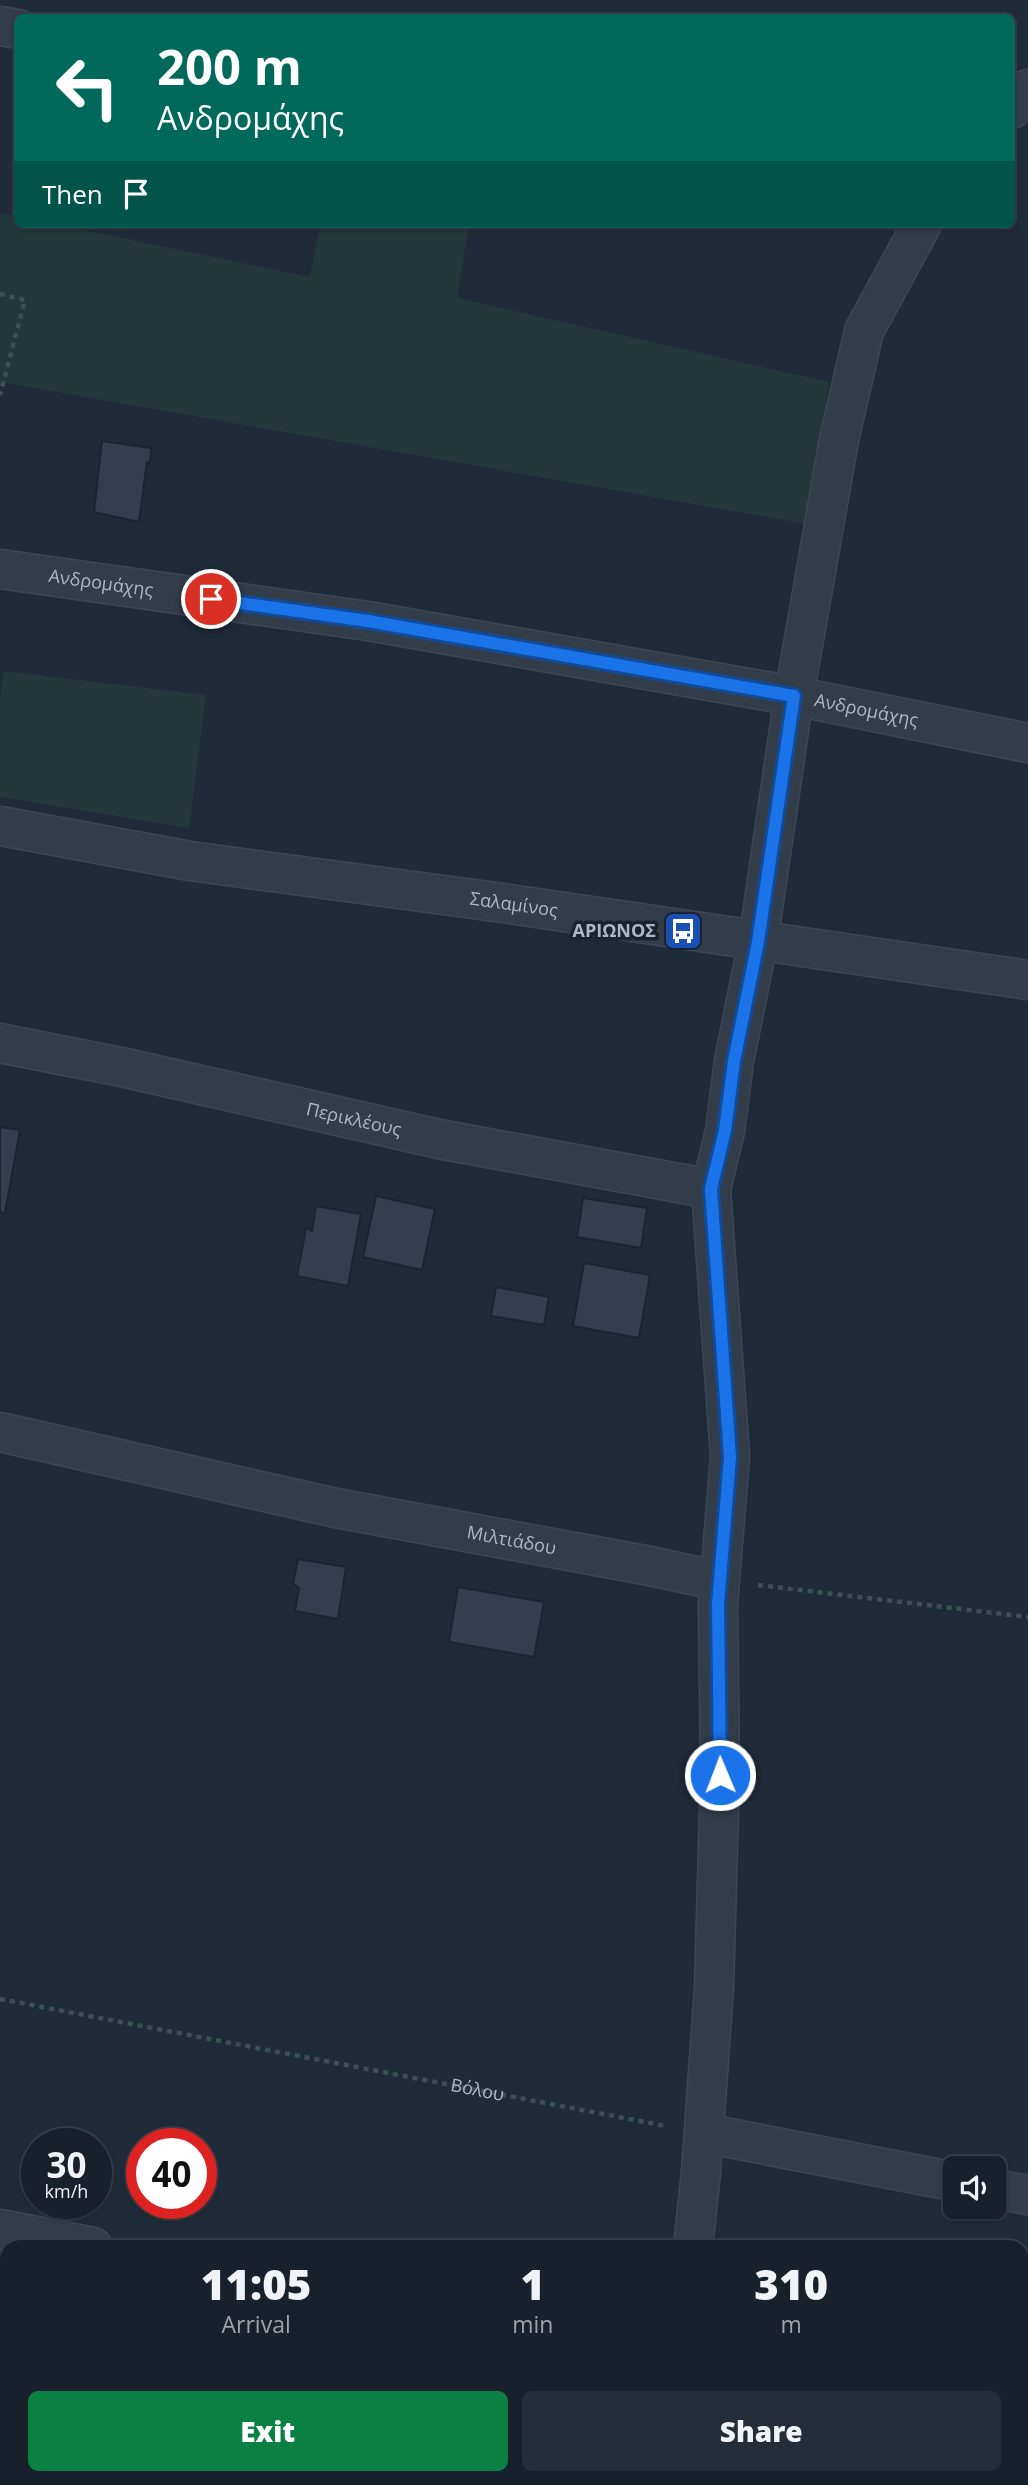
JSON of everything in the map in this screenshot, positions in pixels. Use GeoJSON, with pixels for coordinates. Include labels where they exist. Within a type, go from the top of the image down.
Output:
{"type":"FeatureCollection","features":[{"type":"Feature","properties":{"kind":"street"},"geometry":{"type":"LineString","coordinates":[[1015,105],[1028,89]]}},
{"type":"Feature","properties":{"kind":"street"},"geometry":{"type":"LineString","coordinates":[[694,2240],[714,1988],[720,1775],[719,1581],[730,1457],[711,1189],[725,1130],[734,1061],[758,942],[794,696],[839,440],[864,331],[920,228]]}},
{"type":"Feature","properties":{"kind":"street","name":"Ανδρομάχης"},"geometry":{"type":"LineString","coordinates":[[0,569],[368,621],[794,696],[1028,743]]}},
{"type":"Feature","properties":{"kind":"street","name":"Σαλαμίνος"},"geometry":{"type":"LineString","coordinates":[[0,826],[190,861],[510,904],[1028,980]]}},
{"type":"Feature","properties":{"kind":"street","name":"Περικλέους"},"geometry":{"type":"LineString","coordinates":[[0,1043],[126,1068],[439,1139],[711,1189]]}},
{"type":"Feature","properties":{"kind":"street","name":"Μιλτιάδου"},"geometry":{"type":"LineString","coordinates":[[0,1432],[336,1508],[719,1581]]}},
{"type":"Feature","properties":{"kind":"street"},"geometry":{"type":"LineString","coordinates":[[704,2133],[943,2179]]}},
{"type":"Feature","properties":{"kind":"street"},"geometry":{"type":"LineString","coordinates":[[1006,2191],[1028,2195]]}},
{"type":"Feature","properties":{"kind":"street"},"geometry":{"type":"LineString","coordinates":[[0,2230],[55,2240]]}},
{"type":"Feature","properties":{"kind":"path"},"geometry":{"type":"LineString","coordinates":[[0,294],[24,300],[0,395]]}},
{"type":"Feature","properties":{"kind":"path"},"geometry":{"type":"LineString","coordinates":[[719,1581],[1028,1617]]}},
{"type":"Feature","properties":{"kind":"path","name":"Βόλου"},"geometry":{"type":"LineString","coordinates":[[0,1999],[704,2133]]}},
{"type":"Feature","properties":{"kind":"green space"},"geometry":{"type":"Polygon","coordinates":[[[0,213],[14,216],[14,228],[73,228],[310,277],[319,228],[468,228],[457,298],[829,382],[807,524],[0,382],[0,213]]]}},
{"type":"Feature","properties":{"kind":"green space"},"geometry":{"type":"Polygon","coordinates":[[[4,671],[206,695],[189,828],[0,797],[0,699],[4,671]]]}},
{"type":"Feature","properties":{"kind":"building"},"geometry":{"type":"Polygon","coordinates":[[[102,441],[151,448],[139,522],[94,512],[102,441]]]}},
{"type":"Feature","properties":{"kind":"building"},"geometry":{"type":"Polygon","coordinates":[[[0,1127],[20,1130],[5,1213],[0,1212],[0,1127]]]}},
{"type":"Feature","properties":{"kind":"building"},"geometry":{"type":"Polygon","coordinates":[[[376,1196],[435,1209],[422,1270],[363,1257],[376,1196]]]}},
{"type":"Feature","properties":{"kind":"building"},"geometry":{"type":"Polygon","coordinates":[[[583,1198],[647,1208],[641,1248],[577,1237],[583,1198]]]}},
{"type":"Feature","properties":{"kind":"building"},"geometry":{"type":"Polygon","coordinates":[[[316,1206],[361,1214],[348,1286],[297,1276],[306,1228],[312,1231],[316,1206]]]}},
{"type":"Feature","properties":{"kind":"building"},"geometry":{"type":"Polygon","coordinates":[[[584,1263],[650,1275],[639,1338],[573,1326],[584,1263]]]}},
{"type":"Feature","properties":{"kind":"building"},"geometry":{"type":"Polygon","coordinates":[[[496,1287],[549,1297],[544,1325],[491,1316],[496,1287]]]}},
{"type":"Feature","properties":{"kind":"building"},"geometry":{"type":"Polygon","coordinates":[[[298,1559],[346,1567],[338,1619],[295,1611],[299,1588],[293,1583],[298,1559]]]}},
{"type":"Feature","properties":{"kind":"building"},"geometry":{"type":"Polygon","coordinates":[[[458,1587],[544,1602],[534,1657],[449,1642],[458,1587]]]}},
{"type":"Feature","properties":{"kind":"place","name":"ΑΡΙΩΝΟΣ"},"geometry":{"type":"Point","coordinates":[683,931]}},
{"type":"Feature","properties":{"kind":"route"},"geometry":{"type":"LineString","coordinates":[[211,599],[368,621],[794,696],[758,942],[734,1061],[725,1130],[711,1189],[730,1457],[718,1604],[720,1775]]}}]}
